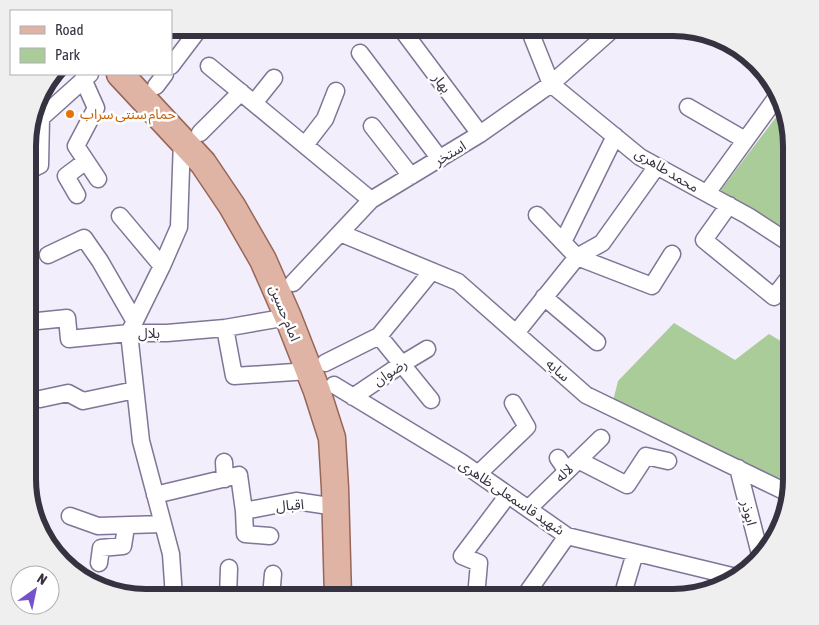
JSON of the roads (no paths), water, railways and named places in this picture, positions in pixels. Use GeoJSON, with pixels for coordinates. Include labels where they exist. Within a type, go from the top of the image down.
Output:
{"type":"FeatureCollection","features":[{"type":"Feature","properties":{"kind":"main road","name":"امام حسین"},"geometry":{"type":"LineString","coordinates":[[121,75],[191,136],[217,152],[247,196],[279,252],[293,283],[327,381],[349,435],[353,487],[356,589]]}},
{"type":"Feature","properties":{"kind":"main road","name":"امام حسین"},"geometry":{"type":"LineString","coordinates":[[159,75],[203,163],[232,206],[263,260],[288,318],[327,381],[336,507],[338,589]]}},
{"type":"Feature","properties":{"kind":"street"},"geometry":{"type":"LineString","coordinates":[[172,59],[191,36]]}},
{"type":"Feature","properties":{"kind":"street","name":"بهار"},"geometry":{"type":"LineString","coordinates":[[407,36],[480,134]]}},
{"type":"Feature","properties":{"kind":"street"},"geometry":{"type":"LineString","coordinates":[[532,36],[550,84]]}},
{"type":"Feature","properties":{"kind":"street","name":"استخر"},"geometry":{"type":"LineString","coordinates":[[293,283],[372,200],[480,134],[550,84],[605,36]]}},
{"type":"Feature","properties":{"kind":"street"},"geometry":{"type":"LineString","coordinates":[[360,53],[440,159]]}},
{"type":"Feature","properties":{"kind":"street"},"geometry":{"type":"LineString","coordinates":[[209,66],[372,200]]}},
{"type":"Feature","properties":{"kind":"street"},"geometry":{"type":"LineString","coordinates":[[36,167],[40,165],[41,118],[87,76],[96,108],[76,146],[98,179]]}},
{"type":"Feature","properties":{"kind":"street"},"geometry":{"type":"LineString","coordinates":[[254,103],[274,78]]}},
{"type":"Feature","properties":{"kind":"street","name":"محمد طاهری"},"geometry":{"type":"LineString","coordinates":[[550,84],[640,156],[729,205],[783,239]]}},
{"type":"Feature","properties":{"kind":"street"},"geometry":{"type":"LineString","coordinates":[[305,145],[325,119],[336,91]]}},
{"type":"Feature","properties":{"kind":"street"},"geometry":{"type":"LineString","coordinates":[[132,327],[179,227],[191,136],[241,92]]}},
{"type":"Feature","properties":{"kind":"street"},"geometry":{"type":"LineString","coordinates":[[707,193],[773,102]]}},
{"type":"Feature","properties":{"kind":"street"},"geometry":{"type":"LineString","coordinates":[[688,106],[745,140]]}},
{"type":"Feature","properties":{"kind":"street"},"geometry":{"type":"LineString","coordinates":[[372,126],[411,176]]}},
{"type":"Feature","properties":{"kind":"street"},"geometry":{"type":"LineString","coordinates":[[563,242],[615,136]]}},
{"type":"Feature","properties":{"kind":"street"},"geometry":{"type":"LineString","coordinates":[[77,195],[66,176],[86,161]]}},
{"type":"Feature","properties":{"kind":"street"},"geometry":{"type":"LineString","coordinates":[[516,333],[577,257],[602,243],[657,166]]}},
{"type":"Feature","properties":{"kind":"street"},"geometry":{"type":"LineString","coordinates":[[729,205],[704,240],[774,297],[783,285]]}},
{"type":"Feature","properties":{"kind":"street"},"geometry":{"type":"LineString","coordinates":[[537,215],[577,257],[652,286],[672,254]]}},
{"type":"Feature","properties":{"kind":"street"},"geometry":{"type":"LineString","coordinates":[[120,216],[162,266]]}},
{"type":"Feature","properties":{"kind":"street","name":"سایه"},"geometry":{"type":"LineString","coordinates":[[340,233],[458,282],[586,395],[782,490]]}},
{"type":"Feature","properties":{"kind":"street"},"geometry":{"type":"LineString","coordinates":[[48,255],[84,238],[100,261],[132,327],[135,390],[141,441],[171,554],[173,589]]}},
{"type":"Feature","properties":{"kind":"street"},"geometry":{"type":"LineString","coordinates":[[225,328],[234,376],[327,381],[379,336],[432,270]]}},
{"type":"Feature","properties":{"kind":"street"},"geometry":{"type":"LineString","coordinates":[[544,297],[597,342]]}},
{"type":"Feature","properties":{"kind":"street","name":"بلال"},"geometry":{"type":"LineString","coordinates":[[36,321],[67,318],[69,339],[132,327],[167,333],[225,328],[288,318]]}},
{"type":"Feature","properties":{"kind":"street"},"geometry":{"type":"LineString","coordinates":[[379,336],[431,400]]}},
{"type":"Feature","properties":{"kind":"street","name":"رضوان"},"geometry":{"type":"LineString","coordinates":[[327,381],[402,364],[427,349]]}},
{"type":"Feature","properties":{"kind":"street","name":"شهید قاسمعلی ظاهری"},"geometry":{"type":"LineString","coordinates":[[327,381],[478,474],[567,536],[726,575]]}},
{"type":"Feature","properties":{"kind":"street"},"geometry":{"type":"LineString","coordinates":[[40,398],[68,393],[83,401],[135,390]]}},
{"type":"Feature","properties":{"kind":"street"},"geometry":{"type":"LineString","coordinates":[[478,474],[527,427],[514,402]]}},
{"type":"Feature","properties":{"kind":"street","name":"لاله"},"geometry":{"type":"LineString","coordinates":[[528,509],[568,463],[601,438]]}},
{"type":"Feature","properties":{"kind":"street"},"geometry":{"type":"LineString","coordinates":[[568,463],[626,485],[646,456],[668,461]]}},
{"type":"Feature","properties":{"kind":"street"},"geometry":{"type":"LineString","coordinates":[[224,462],[225,479]]}},
{"type":"Feature","properties":{"kind":"street","name":"ابوذر"},"geometry":{"type":"LineString","coordinates":[[738,468],[758,547]]}},
{"type":"Feature","properties":{"kind":"street"},"geometry":{"type":"LineString","coordinates":[[155,495],[239,475],[244,511],[244,534],[270,536]]}},
{"type":"Feature","properties":{"kind":"street"},"geometry":{"type":"LineString","coordinates":[[477,589],[480,563],[462,556],[508,495]]}},
{"type":"Feature","properties":{"kind":"street","name":"اقبال"},"geometry":{"type":"LineString","coordinates":[[244,511],[296,501],[336,507]]}},
{"type":"Feature","properties":{"kind":"street"},"geometry":{"type":"LineString","coordinates":[[70,516],[98,526],[163,524]]}},
{"type":"Feature","properties":{"kind":"street"},"geometry":{"type":"LineString","coordinates":[[99,563],[101,548],[123,546],[126,526]]}},
{"type":"Feature","properties":{"kind":"street"},"geometry":{"type":"LineString","coordinates":[[530,589],[567,536]]}},
{"type":"Feature","properties":{"kind":"street"},"geometry":{"type":"LineString","coordinates":[[625,589],[635,552]]}},
{"type":"Feature","properties":{"kind":"street"},"geometry":{"type":"LineString","coordinates":[[228,589],[229,568]]}},
{"type":"Feature","properties":{"kind":"street"},"geometry":{"type":"LineString","coordinates":[[272,589],[273,574]]}},
{"type":"Feature","properties":{"kind":"place","name":"حمام سنتی سراب"},"geometry":{"type":"Point","coordinates":[70,114]}}]}
